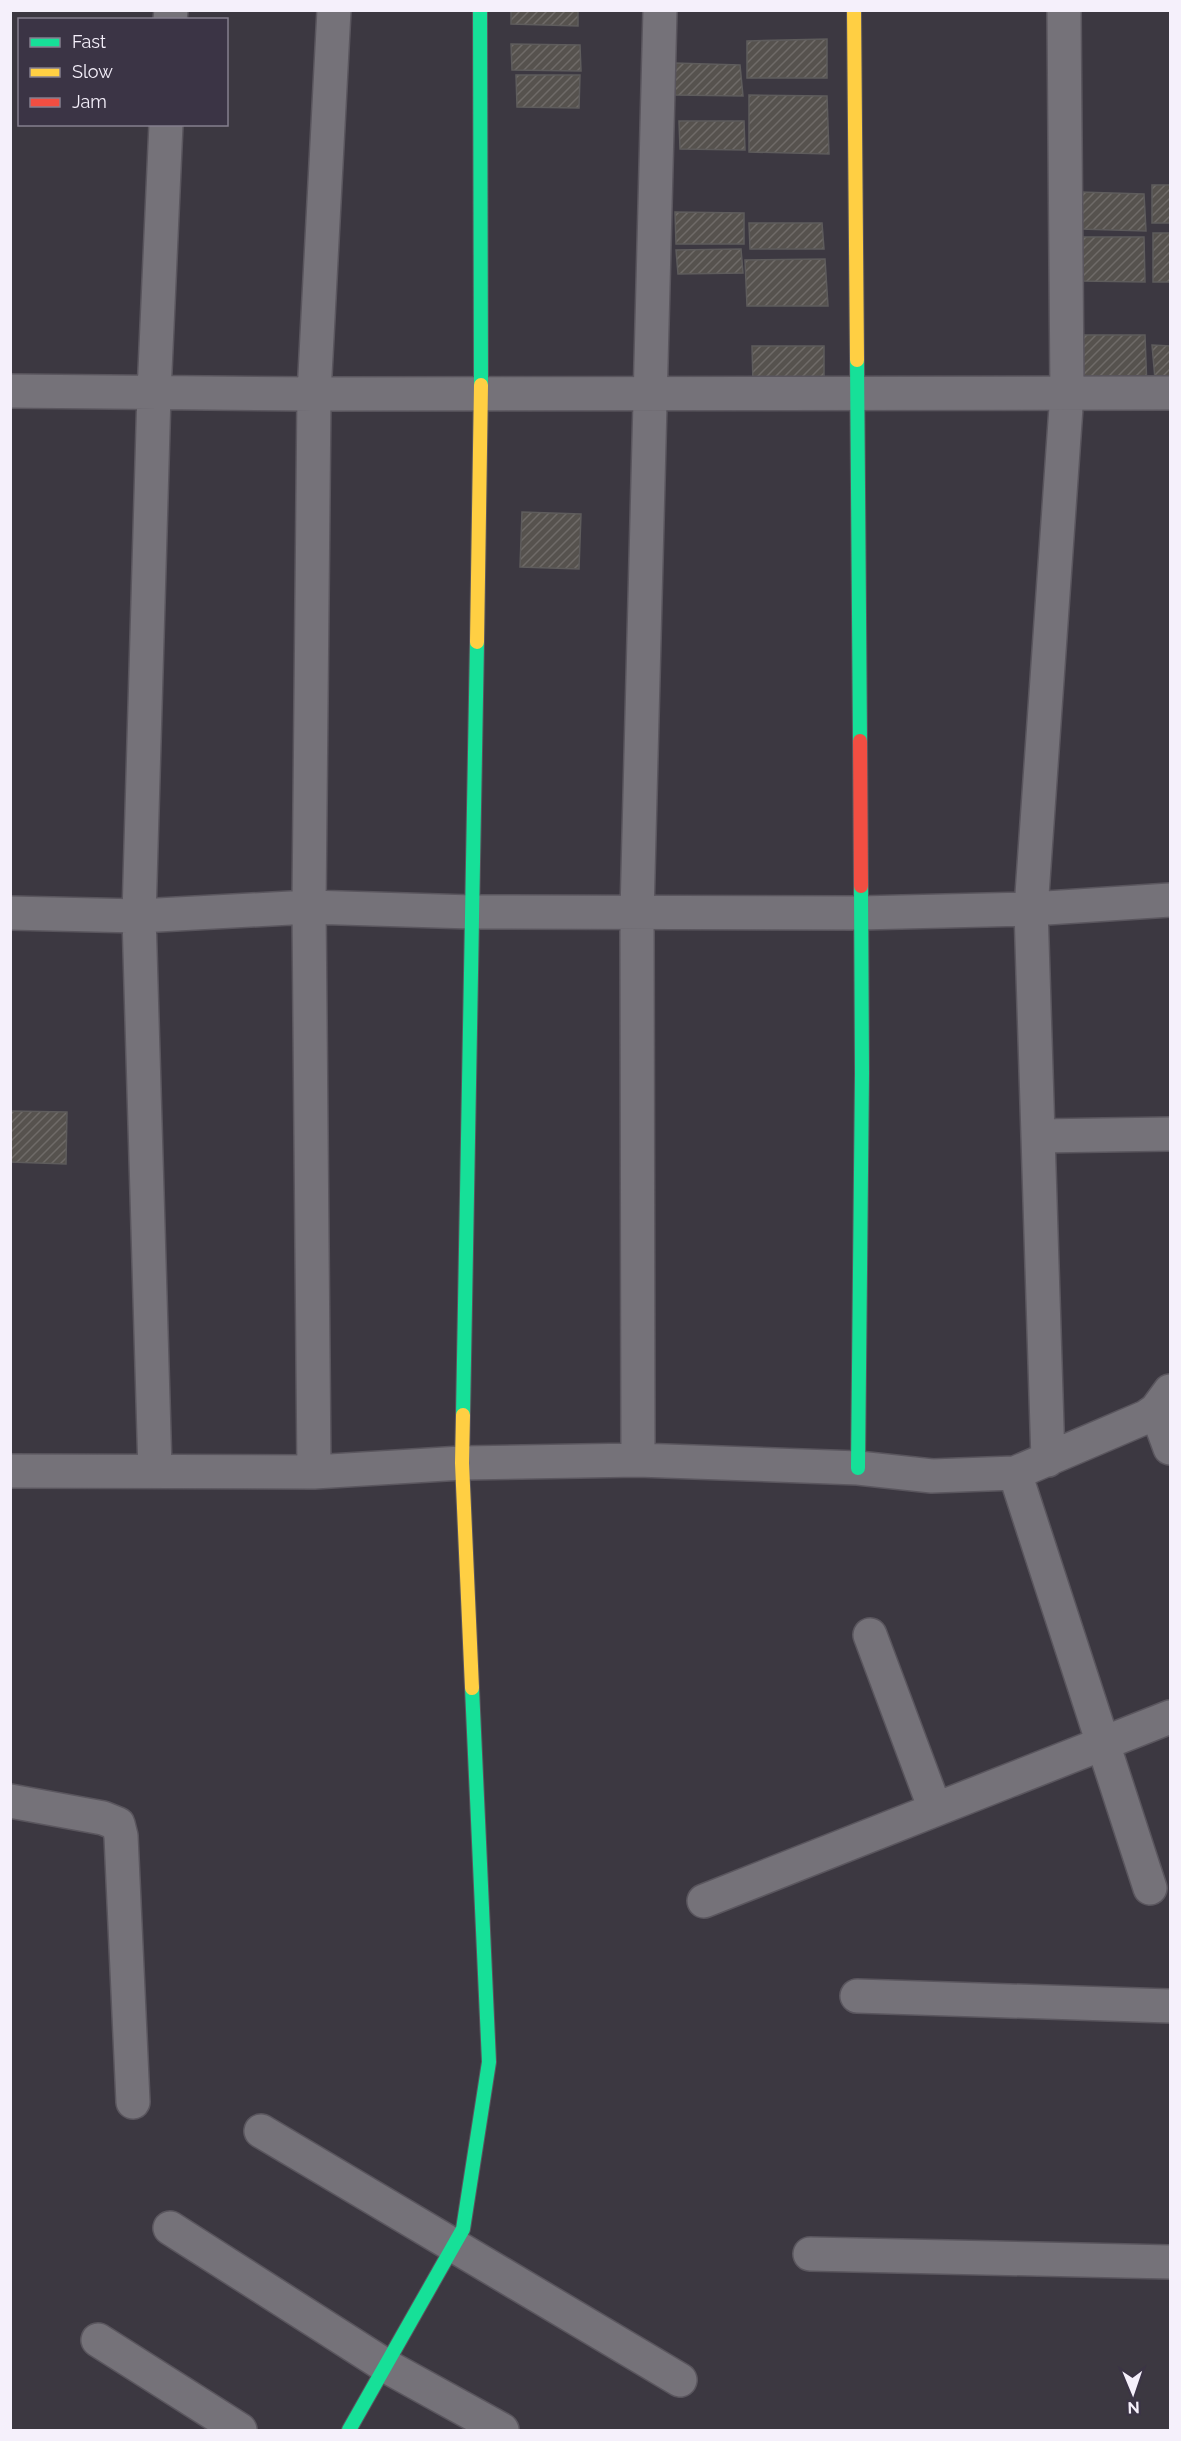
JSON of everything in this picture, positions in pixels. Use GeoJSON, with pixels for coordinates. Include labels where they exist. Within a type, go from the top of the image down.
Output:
{"type":"FeatureCollection","features":[{"type":"Feature","properties":{"kind":"street"},"geometry":{"type":"LineString","coordinates":[[314,1472],[309,907],[314,394],[334,10]]}},
{"type":"Feature","properties":{"kind":"street"},"geometry":{"type":"LineString","coordinates":[[349,2430],[463,2229],[489,2062],[462,1463],[481,393],[480,10]]}},
{"type":"Feature","properties":{"kind":"street"},"geometry":{"type":"LineString","coordinates":[[638,1460],[637,913],[648,393],[660,10]]}},
{"type":"Feature","properties":{"kind":"street"},"geometry":{"type":"LineString","coordinates":[[854,10],[862,1073],[858,1468]]}},
{"type":"Feature","properties":{"kind":"street"},"geometry":{"type":"LineString","coordinates":[[1048,1460],[1031,909],[1067,393],[1064,10]]}},
{"type":"Feature","properties":{"kind":"street"},"geometry":{"type":"LineString","coordinates":[[155,1470],[139,916],[154,393],[166,126]]}},
{"type":"Feature","properties":{"kind":"street"},"geometry":{"type":"LineString","coordinates":[[10,391],[314,394],[1170,393]]}},
{"type":"Feature","properties":{"kind":"street"},"geometry":{"type":"LineString","coordinates":[[10,914],[139,916],[309,907],[471,912],[861,913],[1031,909],[1170,900]]}},
{"type":"Feature","properties":{"kind":"street"},"geometry":{"type":"LineString","coordinates":[[1038,1136],[1170,1134]]}},
{"type":"Feature","properties":{"kind":"street"},"geometry":{"type":"LineString","coordinates":[[10,1471],[314,1472],[462,1463],[638,1460],[858,1468],[932,1476],[1015,1473],[1146,1417],[1163,1400]]}},
{"type":"Feature","properties":{"kind":"street"},"geometry":{"type":"LineString","coordinates":[[1163,1400],[1170,1448]]}},
{"type":"Feature","properties":{"kind":"street"},"geometry":{"type":"LineString","coordinates":[[1015,1473],[1150,1888]]}},
{"type":"Feature","properties":{"kind":"street"},"geometry":{"type":"LineString","coordinates":[[870,1635],[935,1809]]}},
{"type":"Feature","properties":{"kind":"street"},"geometry":{"type":"LineString","coordinates":[[704,1901],[1170,1717]]}},
{"type":"Feature","properties":{"kind":"street"},"geometry":{"type":"LineString","coordinates":[[10,1801],[103,1818],[118,1824],[121,1836],[133,2102]]}},
{"type":"Feature","properties":{"kind":"street"},"geometry":{"type":"LineString","coordinates":[[857,1996],[1170,2006]]}},
{"type":"Feature","properties":{"kind":"street"},"geometry":{"type":"LineString","coordinates":[[261,2131],[680,2380]]}},
{"type":"Feature","properties":{"kind":"street"},"geometry":{"type":"LineString","coordinates":[[170,2228],[386,2366],[502,2430]]}},
{"type":"Feature","properties":{"kind":"street"},"geometry":{"type":"LineString","coordinates":[[810,2254],[1170,2262]]}},
{"type":"Feature","properties":{"kind":"street"},"geometry":{"type":"LineString","coordinates":[[98,2340],[240,2430]]}},
{"type":"Feature","properties":{"kind":"building"},"geometry":{"type":"Polygon","coordinates":[[[511,10],[578,10],[578,26],[511,24],[511,10]]]}},
{"type":"Feature","properties":{"kind":"building"},"geometry":{"type":"Polygon","coordinates":[[[827,39],[827,78],[747,78],[747,41],[827,39]]]}},
{"type":"Feature","properties":{"kind":"building"},"geometry":{"type":"Polygon","coordinates":[[[511,44],[580,45],[581,71],[512,70],[511,44]]]}},
{"type":"Feature","properties":{"kind":"building"},"geometry":{"type":"Polygon","coordinates":[[[674,63],[740,65],[743,96],[675,95],[674,63]]]}},
{"type":"Feature","properties":{"kind":"building"},"geometry":{"type":"Polygon","coordinates":[[[516,75],[580,75],[579,108],[517,107],[516,75]]]}},
{"type":"Feature","properties":{"kind":"building"},"geometry":{"type":"Polygon","coordinates":[[[749,95],[827,96],[829,154],[749,152],[749,95]]]}},
{"type":"Feature","properties":{"kind":"building"},"geometry":{"type":"Polygon","coordinates":[[[679,121],[744,121],[745,150],[680,149],[679,121]]]}},
{"type":"Feature","properties":{"kind":"building"},"geometry":{"type":"Polygon","coordinates":[[[1152,185],[1170,185],[1170,223],[1152,223],[1152,185]]]}},
{"type":"Feature","properties":{"kind":"building"},"geometry":{"type":"Polygon","coordinates":[[[1080,192],[1144,194],[1146,231],[1080,229],[1080,192]]]}},
{"type":"Feature","properties":{"kind":"building"},"geometry":{"type":"Polygon","coordinates":[[[675,212],[744,213],[744,244],[676,244],[675,212]]]}},
{"type":"Feature","properties":{"kind":"building"},"geometry":{"type":"Polygon","coordinates":[[[749,223],[822,223],[824,249],[750,249],[749,223]]]}},
{"type":"Feature","properties":{"kind":"building"},"geometry":{"type":"Polygon","coordinates":[[[1153,233],[1170,233],[1170,282],[1153,282],[1153,233]]]}},
{"type":"Feature","properties":{"kind":"building"},"geometry":{"type":"Polygon","coordinates":[[[1080,237],[1144,237],[1145,282],[1081,281],[1080,237]]]}},
{"type":"Feature","properties":{"kind":"building"},"geometry":{"type":"Polygon","coordinates":[[[741,249],[743,273],[678,274],[676,250],[741,249]]]}},
{"type":"Feature","properties":{"kind":"building"},"geometry":{"type":"Polygon","coordinates":[[[825,259],[828,306],[747,306],[745,260],[825,259]]]}},
{"type":"Feature","properties":{"kind":"building"},"geometry":{"type":"Polygon","coordinates":[[[1080,335],[1145,335],[1147,389],[1082,388],[1080,335]]]}},
{"type":"Feature","properties":{"kind":"building"},"geometry":{"type":"Polygon","coordinates":[[[1152,345],[1170,346],[1170,379],[1155,379],[1152,345]]]}},
{"type":"Feature","properties":{"kind":"building"},"geometry":{"type":"Polygon","coordinates":[[[752,346],[824,346],[824,382],[753,384],[752,346]]]}},
{"type":"Feature","properties":{"kind":"building"},"geometry":{"type":"Polygon","coordinates":[[[522,512],[581,514],[579,569],[520,567],[522,512]]]}},
{"type":"Feature","properties":{"kind":"building"},"geometry":{"type":"Polygon","coordinates":[[[10,1111],[67,1112],[66,1164],[10,1162],[10,1111]]]}},
{"type":"Feature","properties":{"kind":"traffic: fast"},"geometry":{"type":"LineString","coordinates":[[480,10],[481,385]]}},
{"type":"Feature","properties":{"kind":"traffic: fast"},"geometry":{"type":"LineString","coordinates":[[857,360],[860,741]]}},
{"type":"Feature","properties":{"kind":"traffic: fast"},"geometry":{"type":"LineString","coordinates":[[463,1415],[477,642]]}},
{"type":"Feature","properties":{"kind":"traffic: fast"},"geometry":{"type":"LineString","coordinates":[[858,1468],[862,1073],[861,886]]}},
{"type":"Feature","properties":{"kind":"traffic: fast"},"geometry":{"type":"LineString","coordinates":[[349,2430],[463,2229],[489,2062],[472,1688]]}},
{"type":"Feature","properties":{"kind":"traffic: slow"},"geometry":{"type":"LineString","coordinates":[[854,10],[857,360]]}},
{"type":"Feature","properties":{"kind":"traffic: slow"},"geometry":{"type":"LineString","coordinates":[[477,642],[481,385]]}},
{"type":"Feature","properties":{"kind":"traffic: slow"},"geometry":{"type":"LineString","coordinates":[[463,1415],[462,1463],[472,1688]]}},
{"type":"Feature","properties":{"kind":"traffic: jam"},"geometry":{"type":"LineString","coordinates":[[860,741],[861,886]]}}]}
